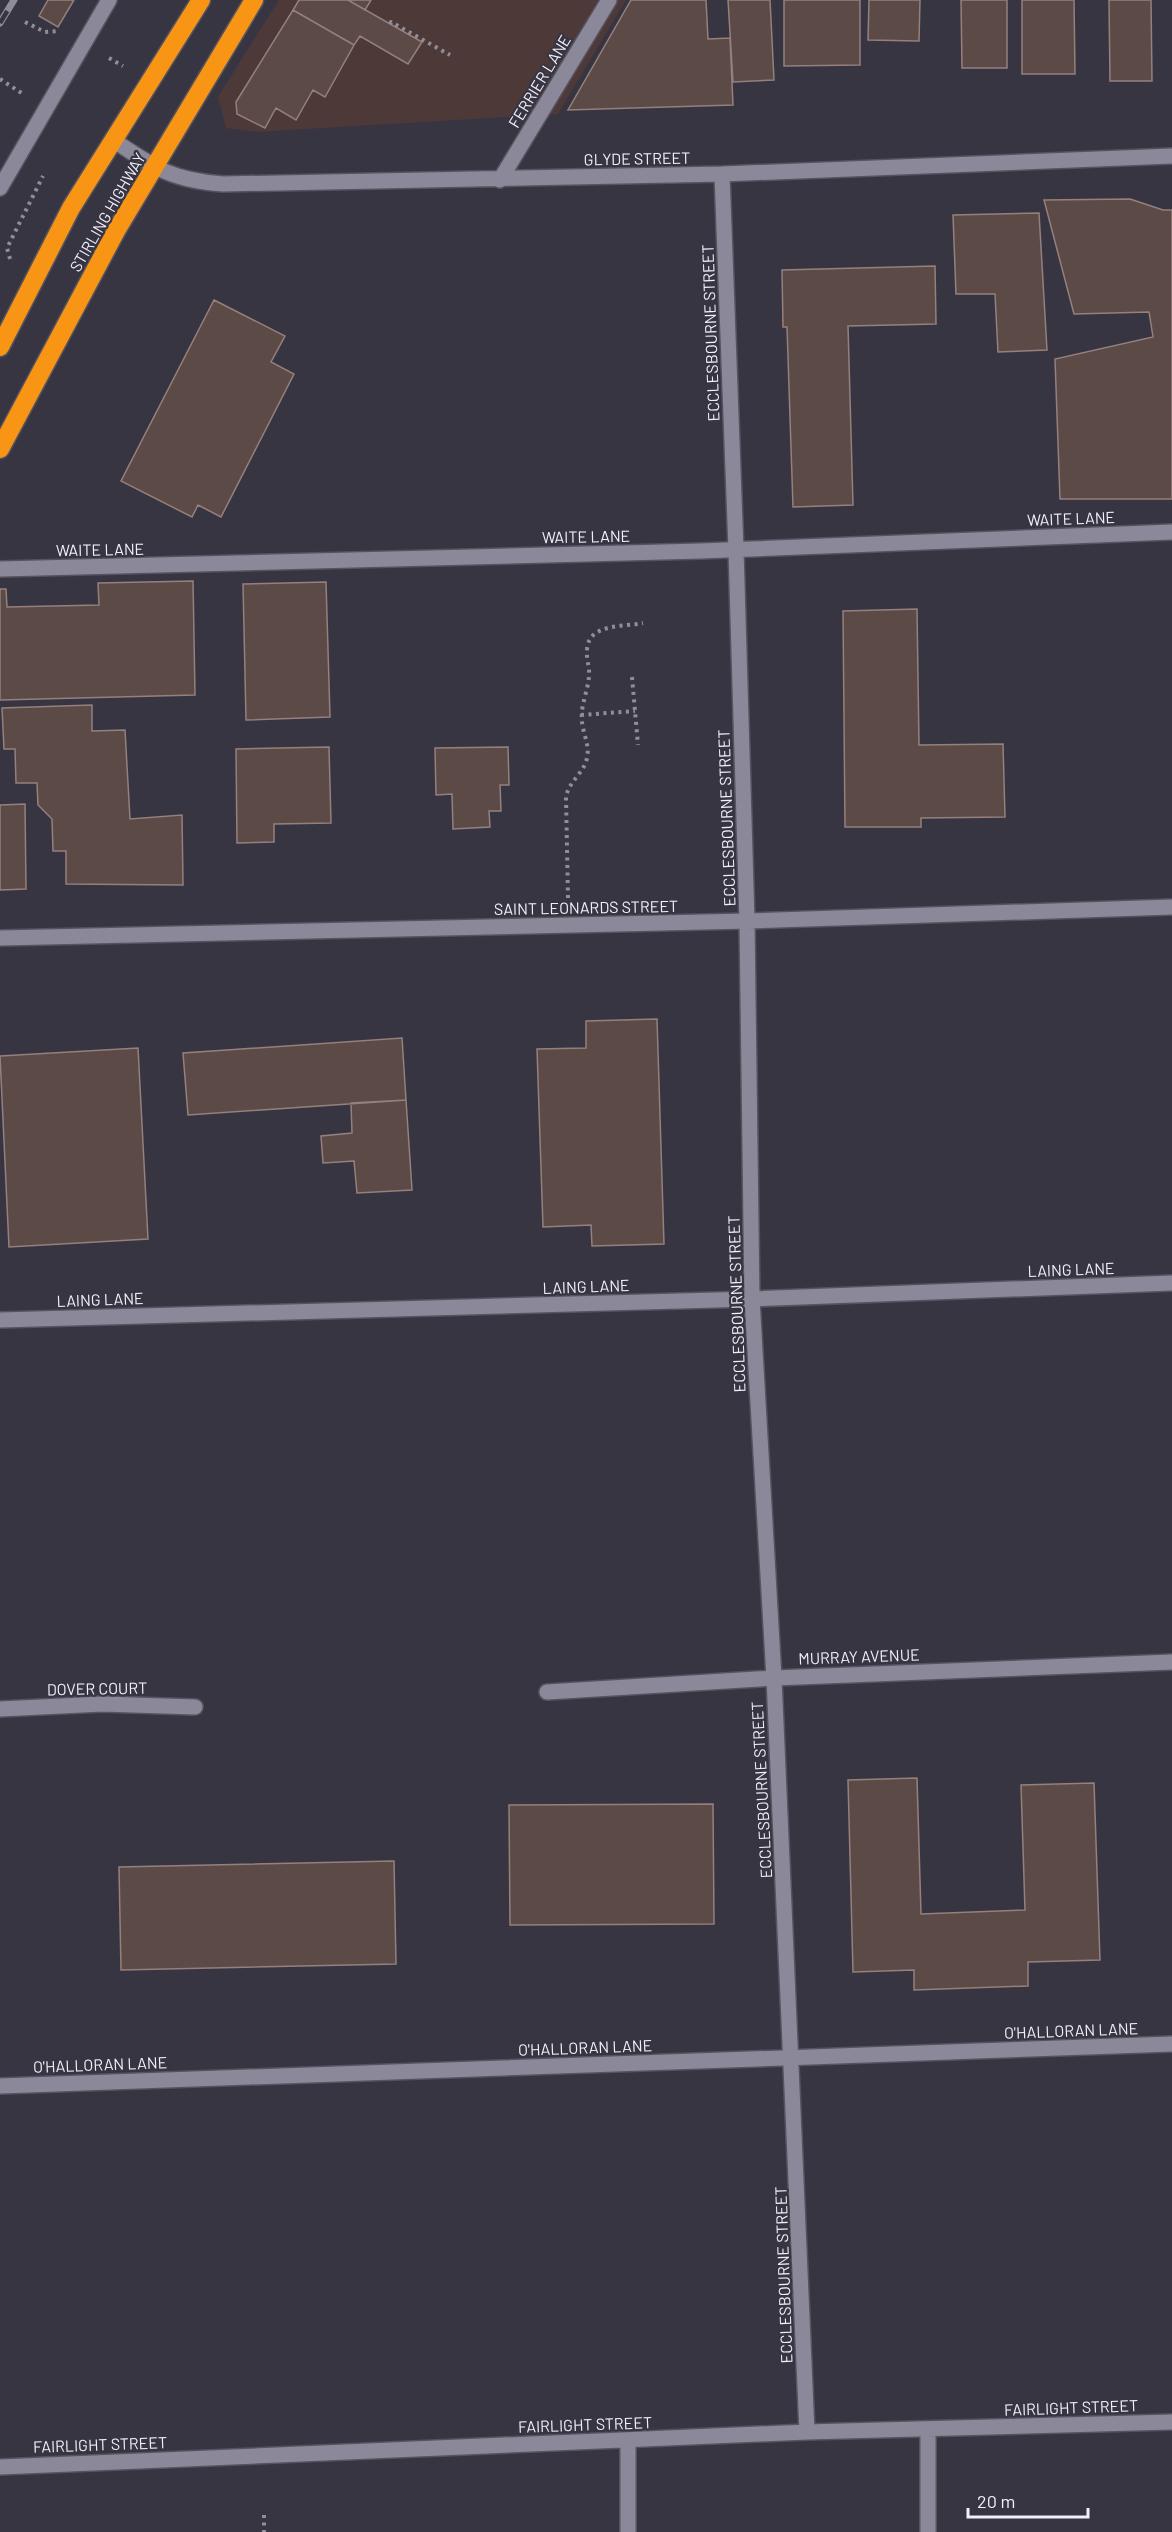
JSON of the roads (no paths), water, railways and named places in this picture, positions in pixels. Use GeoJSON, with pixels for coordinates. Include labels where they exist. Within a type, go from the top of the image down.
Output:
{"type":"FeatureCollection","features":[{"type":"Feature","properties":{"kind":"highway","name":"STIRLING HIGHWAY"},"geometry":{"type":"LineString","coordinates":[[0,347],[71,208],[201,0]]}},
{"type":"Feature","properties":{"kind":"highway","name":"STIRLING HIGHWAY"},"geometry":{"type":"LineString","coordinates":[[0,448],[116,231],[254,0]]}},
{"type":"Feature","properties":{"kind":"street"},"geometry":{"type":"LineString","coordinates":[[0,188],[109,0]]}},
{"type":"Feature","properties":{"kind":"street","name":"FERRIER LANE"},"geometry":{"type":"LineString","coordinates":[[500,180],[609,0]]}},
{"type":"Feature","properties":{"kind":"street","name":"GLYDE STREET"},"geometry":{"type":"LineString","coordinates":[[113,140],[155,168],[192,182],[223,184],[722,174],[1172,156]]}},
{"type":"Feature","properties":{"kind":"street","name":"ECCLESBOURNE STREET"},"geometry":{"type":"LineString","coordinates":[[722,174],[747,921],[752,1299],[774,1678],[807,2432]]}},
{"type":"Feature","properties":{"kind":"street","name":"WAITE LANE"},"geometry":{"type":"LineString","coordinates":[[0,569],[736,550],[1172,532]]}},
{"type":"Feature","properties":{"kind":"street","name":"SAINT LEONARDS STREET"},"geometry":{"type":"LineString","coordinates":[[0,938],[747,921],[1172,907]]}},
{"type":"Feature","properties":{"kind":"street","name":"LAING LANE"},"geometry":{"type":"LineString","coordinates":[[0,1320],[752,1299],[1172,1283]]}},
{"type":"Feature","properties":{"kind":"street","name":"MURRAY AVENUE"},"geometry":{"type":"LineString","coordinates":[[547,1692],[774,1678],[1172,1662]]}},
{"type":"Feature","properties":{"kind":"street","name":"DOVER COURT"},"geometry":{"type":"LineString","coordinates":[[0,1709],[102,1704],[195,1707]]}},
{"type":"Feature","properties":{"kind":"street","name":"O'HALLORAN LANE"},"geometry":{"type":"LineString","coordinates":[[0,2086],[1172,2044]]}},
{"type":"Feature","properties":{"kind":"street","name":"FAIRLIGHT STREET"},"geometry":{"type":"LineString","coordinates":[[0,2467],[807,2432],[1172,2422]]}},
{"type":"Feature","properties":{"kind":"street"},"geometry":{"type":"LineString","coordinates":[[928,2429],[928,2532]]}},
{"type":"Feature","properties":{"kind":"street"},"geometry":{"type":"LineString","coordinates":[[628,2440],[628,2532]]}},
{"type":"Feature","properties":{"kind":"railway"},"geometry":{"type":"LineString","coordinates":[[0,23],[14,0]]}}]}
